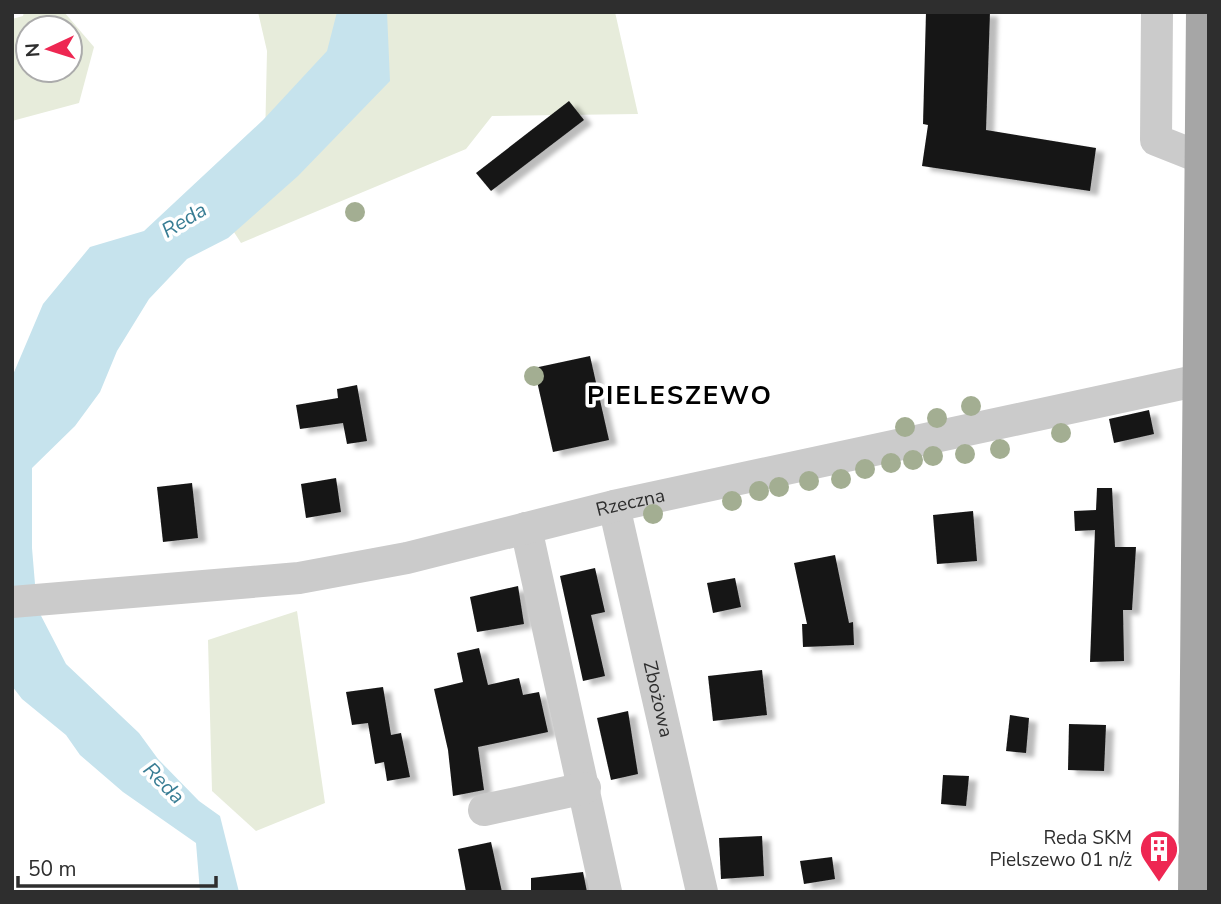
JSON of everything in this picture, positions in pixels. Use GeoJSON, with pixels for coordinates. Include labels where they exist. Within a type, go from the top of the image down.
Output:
{"type":"FeatureCollection","features":[{"type":"Feature","properties":{"kind":"main road"},"geometry":{"type":"LineString","coordinates":[[1198,892],[1206,378],[1205,12]]}},
{"type":"Feature","properties":{"kind":"street"},"geometry":{"type":"LineString","coordinates":[[1157,12],[1156,140],[1206,160]]}},
{"type":"Feature","properties":{"kind":"street","name":"Rzeczna"},"geometry":{"type":"LineString","coordinates":[[12,602],[299,578],[407,558],[614,506],[1206,378]]}},
{"type":"Feature","properties":{"kind":"street","name":"Zbożowa"},"geometry":{"type":"LineString","coordinates":[[614,506],[702,892]]}},
{"type":"Feature","properties":{"kind":"street"},"geometry":{"type":"LineString","coordinates":[[526,528],[606,892]]}},
{"type":"Feature","properties":{"kind":"street"},"geometry":{"type":"LineString","coordinates":[[484,810],[585,788]]}},
{"type":"Feature","properties":{"kind":"green space"},"geometry":{"type":"Polygon","coordinates":[[[24,12],[66,14],[24,14],[24,12]]]}},
{"type":"Feature","properties":{"kind":"green space"},"geometry":{"type":"Polygon","coordinates":[[[258,12],[615,12],[638,114],[492,116],[466,149],[241,243],[223,215],[265,141],[267,51],[258,12]]]}},
{"type":"Feature","properties":{"kind":"green space"},"geometry":{"type":"Polygon","coordinates":[[[12,19],[14,84],[84,84],[84,35],[94,47],[79,103],[12,121],[12,19]]]}},
{"type":"Feature","properties":{"kind":"green space"},"geometry":{"type":"Polygon","coordinates":[[[297,611],[325,803],[256,831],[212,791],[208,640],[297,611]]]}},
{"type":"Feature","properties":{"kind":"water","name":"Reda"},"geometry":{"type":"Polygon","coordinates":[[[337,12],[387,12],[390,81],[298,176],[228,238],[187,259],[149,299],[117,351],[100,392],[75,426],[32,468],[32,548],[37,608],[66,664],[139,733],[158,759],[199,801],[220,816],[239,892],[200,892],[196,843],[123,792],[80,755],[66,735],[22,699],[12,686],[12,377],[43,304],[90,247],[144,231],[263,120],[327,51],[337,12]]]}},
{"type":"Feature","properties":{"kind":"building"},"geometry":{"type":"Polygon","coordinates":[[[926,12],[990,12],[986,130],[1096,148],[1090,191],[922,166],[928,125],[923,124],[926,12]]]}},
{"type":"Feature","properties":{"kind":"building"},"geometry":{"type":"Polygon","coordinates":[[[569,101],[584,120],[491,191],[476,173],[569,101]]]}},
{"type":"Feature","properties":{"kind":"building"},"geometry":{"type":"Polygon","coordinates":[[[590,356],[609,440],[553,452],[534,368],[590,356]]]}},
{"type":"Feature","properties":{"kind":"building"},"geometry":{"type":"Polygon","coordinates":[[[357,385],[367,441],[347,444],[343,423],[300,429],[296,405],[338,398],[337,389],[357,385]]]}},
{"type":"Feature","properties":{"kind":"building"},"geometry":{"type":"Polygon","coordinates":[[[1149,410],[1154,434],[1114,443],[1109,419],[1149,410]]]}},
{"type":"Feature","properties":{"kind":"building"},"geometry":{"type":"Polygon","coordinates":[[[336,478],[341,512],[306,518],[301,484],[336,478]]]}},
{"type":"Feature","properties":{"kind":"building"},"geometry":{"type":"Polygon","coordinates":[[[192,483],[198,538],[163,542],[157,487],[192,483]]]}},
{"type":"Feature","properties":{"kind":"building"},"geometry":{"type":"Polygon","coordinates":[[[1097,488],[1112,488],[1115,547],[1136,547],[1132,610],[1123,610],[1124,661],[1090,662],[1095,530],[1075,531],[1074,511],[1096,510],[1097,488]]]}},
{"type":"Feature","properties":{"kind":"building"},"geometry":{"type":"Polygon","coordinates":[[[973,511],[977,561],[937,564],[933,515],[973,511]]]}},
{"type":"Feature","properties":{"kind":"building"},"geometry":{"type":"Polygon","coordinates":[[[835,555],[849,623],[853,622],[854,645],[803,647],[802,624],[807,624],[794,563],[835,555]]]}},
{"type":"Feature","properties":{"kind":"building"},"geometry":{"type":"Polygon","coordinates":[[[595,568],[605,612],[591,615],[605,676],[583,681],[560,576],[595,568]]]}},
{"type":"Feature","properties":{"kind":"building"},"geometry":{"type":"Polygon","coordinates":[[[735,578],[741,607],[713,613],[707,583],[735,578]]]}},
{"type":"Feature","properties":{"kind":"building"},"geometry":{"type":"Polygon","coordinates":[[[518,586],[524,624],[477,632],[470,597],[518,586]]]}},
{"type":"Feature","properties":{"kind":"building"},"geometry":{"type":"Polygon","coordinates":[[[479,648],[488,685],[519,678],[523,695],[539,692],[548,732],[478,747],[484,790],[453,796],[448,750],[434,689],[463,682],[457,653],[479,648]]]}},
{"type":"Feature","properties":{"kind":"building"},"geometry":{"type":"Polygon","coordinates":[[[762,670],[767,715],[713,721],[708,676],[762,670]]]}},
{"type":"Feature","properties":{"kind":"building"},"geometry":{"type":"Polygon","coordinates":[[[383,687],[391,735],[401,733],[410,777],[387,781],[384,762],[375,764],[368,723],[352,725],[346,692],[383,687]]]}},
{"type":"Feature","properties":{"kind":"building"},"geometry":{"type":"Polygon","coordinates":[[[628,711],[638,774],[611,780],[597,718],[628,711]]]}},
{"type":"Feature","properties":{"kind":"building"},"geometry":{"type":"Polygon","coordinates":[[[1010,715],[1029,718],[1026,753],[1006,751],[1010,715]]]}},
{"type":"Feature","properties":{"kind":"building"},"geometry":{"type":"Polygon","coordinates":[[[1069,724],[1106,725],[1104,771],[1068,770],[1069,724]]]}},
{"type":"Feature","properties":{"kind":"building"},"geometry":{"type":"Polygon","coordinates":[[[943,775],[969,776],[966,806],[941,804],[943,775]]]}},
{"type":"Feature","properties":{"kind":"building"},"geometry":{"type":"Polygon","coordinates":[[[762,836],[764,876],[721,879],[719,838],[762,836]]]}},
{"type":"Feature","properties":{"kind":"building"},"geometry":{"type":"Polygon","coordinates":[[[491,842],[502,892],[466,892],[458,849],[491,842]]]}},
{"type":"Feature","properties":{"kind":"building"},"geometry":{"type":"Polygon","coordinates":[[[832,857],[835,879],[804,884],[800,861],[832,857]]]}},
{"type":"Feature","properties":{"kind":"building"},"geometry":{"type":"Polygon","coordinates":[[[583,872],[587,892],[531,892],[531,878],[583,872]]]}},
{"type":"Feature","properties":{"kind":"place","name":"Reda SKM Pielszewo 01 n/ż"},"geometry":{"type":"Point","coordinates":[1159,883]}},
{"type":"Feature","properties":{"kind":"district","name":"PIELESZEWO"},"geometry":{"type":"Point","coordinates":[680,395]}}]}
